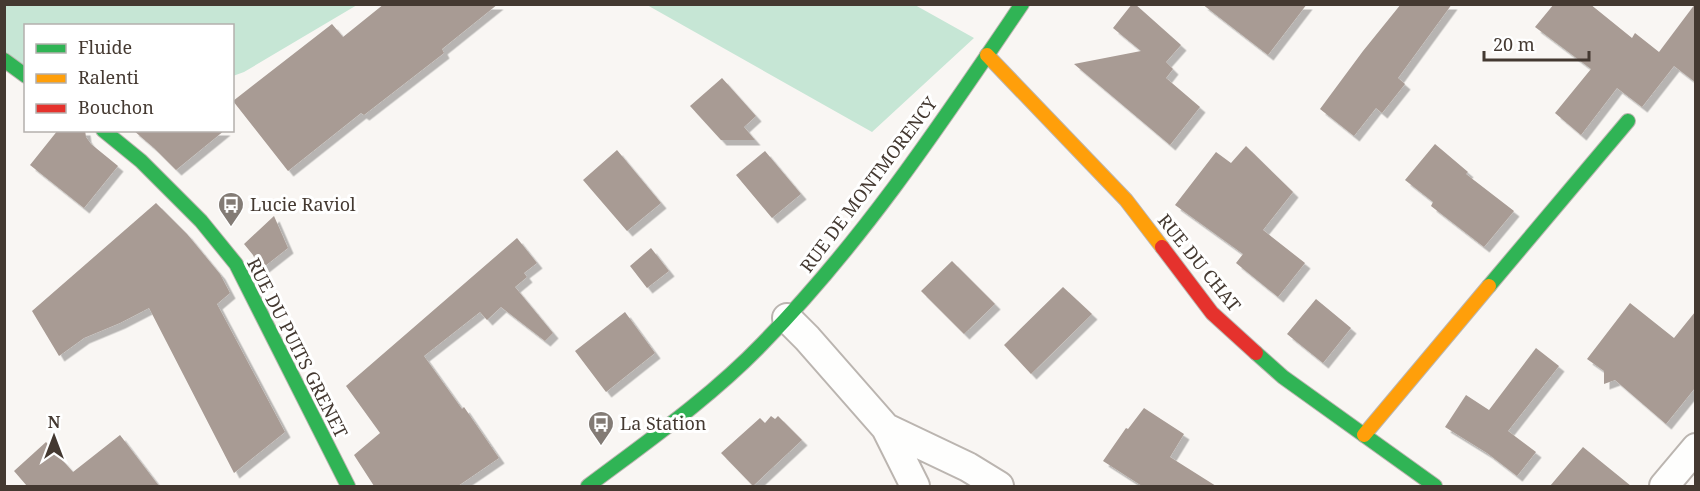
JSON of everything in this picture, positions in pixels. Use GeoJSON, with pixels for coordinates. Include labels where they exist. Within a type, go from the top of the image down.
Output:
{"type":"FeatureCollection","features":[{"type":"Feature","properties":{"kind":"street","name":"RUE DE MONTMORENCY"},"geometry":{"type":"LineString","coordinates":[[588,486],[707,395],[787,318],[842,256],[934,131],[1022,4]]}},
{"type":"Feature","properties":{"kind":"street","name":"RUE DU CHAT"},"geometry":{"type":"LineString","coordinates":[[987,56],[1126,200],[1212,313],[1283,377],[1435,486]]}},
{"type":"Feature","properties":{"kind":"street"},"geometry":{"type":"LineString","coordinates":[[4,60],[24,75]]}},
{"type":"Feature","properties":{"kind":"street"},"geometry":{"type":"LineString","coordinates":[[1364,435],[1628,121]]}},
{"type":"Feature","properties":{"kind":"street","name":"RUE DU PUITS GRENET"},"geometry":{"type":"LineString","coordinates":[[105,132],[141,161],[201,221],[236,264],[348,486]]}},
{"type":"Feature","properties":{"kind":"street"},"geometry":{"type":"LineString","coordinates":[[787,318],[886,428],[915,486]]}},
{"type":"Feature","properties":{"kind":"street"},"geometry":{"type":"LineString","coordinates":[[886,428],[968,467],[999,486]]}},
{"type":"Feature","properties":{"kind":"street"},"geometry":{"type":"LineString","coordinates":[[1664,486],[1695,448]]}},
{"type":"Feature","properties":{"kind":"green space"},"geometry":{"type":"Polygon","coordinates":[[[4,5],[357,5],[244,72],[234,76],[234,24],[24,24],[24,71],[5,56],[4,5]]]}},
{"type":"Feature","properties":{"kind":"green space"},"geometry":{"type":"Polygon","coordinates":[[[647,5],[915,5],[974,38],[872,132],[647,5]]]}},
{"type":"Feature","properties":{"kind":"building"},"geometry":{"type":"Polygon","coordinates":[[[384,4],[498,4],[442,49],[444,53],[364,115],[361,113],[288,171],[234,100],[332,24],[343,37],[384,4]]]}},
{"type":"Feature","properties":{"kind":"building"},"geometry":{"type":"Polygon","coordinates":[[[1132,4],[1135,4],[1181,45],[1166,62],[1173,69],[1166,78],[1200,107],[1170,145],[1074,64],[1141,51],[1113,28],[1132,4]]]}},
{"type":"Feature","properties":{"kind":"building"},"geometry":{"type":"Polygon","coordinates":[[[1202,4],[1307,4],[1268,55],[1202,4]]]}},
{"type":"Feature","properties":{"kind":"building"},"geometry":{"type":"Polygon","coordinates":[[[1401,4],[1452,4],[1398,78],[1405,84],[1382,113],[1376,108],[1354,136],[1320,109],[1401,4]]]}},
{"type":"Feature","properties":{"kind":"building"},"geometry":{"type":"Polygon","coordinates":[[[1554,4],[1590,4],[1632,38],[1635,33],[1659,52],[1695,4],[1695,82],[1674,66],[1642,107],[1617,88],[1581,135],[1555,113],[1591,69],[1535,27],[1554,4]]]}},
{"type":"Feature","properties":{"kind":"building"},"geometry":{"type":"Polygon","coordinates":[[[722,78],[756,116],[744,127],[755,140],[721,140],[690,106],[722,78]]]}},
{"type":"Feature","properties":{"kind":"building"},"geometry":{"type":"Polygon","coordinates":[[[56,132],[85,132],[91,144],[118,166],[84,208],[30,165],[56,132]]]}},
{"type":"Feature","properties":{"kind":"building"},"geometry":{"type":"Polygon","coordinates":[[[135,132],[223,132],[176,170],[135,132]]]}},
{"type":"Feature","properties":{"kind":"building"},"geometry":{"type":"Polygon","coordinates":[[[1435,144],[1468,172],[1466,174],[1514,211],[1484,247],[1431,206],[1433,202],[1405,180],[1435,144]]]}},
{"type":"Feature","properties":{"kind":"building"},"geometry":{"type":"Polygon","coordinates":[[[1246,146],[1293,192],[1263,230],[1305,263],[1278,297],[1236,263],[1243,254],[1175,205],[1216,152],[1231,163],[1246,146]]]}},
{"type":"Feature","properties":{"kind":"building"},"geometry":{"type":"Polygon","coordinates":[[[617,150],[661,203],[627,231],[583,180],[617,150]]]}},
{"type":"Feature","properties":{"kind":"building"},"geometry":{"type":"Polygon","coordinates":[[[765,151],[801,194],[772,218],[736,175],[765,151]]]}},
{"type":"Feature","properties":{"kind":"building"},"geometry":{"type":"Polygon","coordinates":[[[156,203],[187,234],[220,274],[230,293],[217,304],[285,432],[234,473],[149,308],[84,338],[59,356],[32,311],[156,203]]]}},
{"type":"Feature","properties":{"kind":"building"},"geometry":{"type":"Polygon","coordinates":[[[274,216],[288,248],[260,270],[253,255],[244,244],[274,216]]]}},
{"type":"Feature","properties":{"kind":"building"},"geometry":{"type":"Polygon","coordinates":[[[517,238],[537,263],[524,273],[527,277],[515,287],[553,333],[545,341],[501,307],[487,320],[480,312],[424,356],[462,409],[464,407],[499,458],[458,486],[374,486],[354,455],[380,433],[346,386],[517,238]]]}},
{"type":"Feature","properties":{"kind":"building"},"geometry":{"type":"Polygon","coordinates":[[[651,248],[669,271],[647,288],[630,266],[651,248]]]}},
{"type":"Feature","properties":{"kind":"building"},"geometry":{"type":"Polygon","coordinates":[[[952,261],[995,304],[964,334],[921,291],[952,261]]]}},
{"type":"Feature","properties":{"kind":"building"},"geometry":{"type":"Polygon","coordinates":[[[1063,287],[1092,314],[1031,374],[1004,345],[1063,287]]]}},
{"type":"Feature","properties":{"kind":"building"},"geometry":{"type":"Polygon","coordinates":[[[1316,299],[1351,328],[1323,363],[1287,334],[1316,299]]]}},
{"type":"Feature","properties":{"kind":"building"},"geometry":{"type":"Polygon","coordinates":[[[1630,303],[1674,338],[1695,312],[1695,388],[1666,424],[1615,380],[1604,384],[1604,371],[1587,359],[1630,303]]]}},
{"type":"Feature","properties":{"kind":"building"},"geometry":{"type":"Polygon","coordinates":[[[625,312],[655,353],[606,392],[575,351],[625,312]]]}},
{"type":"Feature","properties":{"kind":"building"},"geometry":{"type":"Polygon","coordinates":[[[1536,348],[1559,366],[1508,431],[1536,452],[1517,476],[1487,453],[1445,427],[1466,395],[1489,410],[1536,348]]]}},
{"type":"Feature","properties":{"kind":"building"},"geometry":{"type":"Polygon","coordinates":[[[1144,408],[1184,434],[1170,457],[1216,486],[1142,486],[1103,461],[1126,428],[1128,429],[1144,408]]]}},
{"type":"Feature","properties":{"kind":"building"},"geometry":{"type":"Polygon","coordinates":[[[771,416],[775,419],[778,416],[802,440],[753,486],[721,453],[760,418],[765,423],[771,416]]]}},
{"type":"Feature","properties":{"kind":"building"},"geometry":{"type":"Polygon","coordinates":[[[120,435],[159,486],[27,486],[14,471],[46,442],[73,472],[120,435]]]}},
{"type":"Feature","properties":{"kind":"building"},"geometry":{"type":"Polygon","coordinates":[[[1583,447],[1631,486],[1550,486],[1583,447]]]}},
{"type":"Feature","properties":{"kind":"traffic: fast"},"geometry":{"type":"LineString","coordinates":[[588,486],[722,382],[800,304],[900,180],[1022,4]]}},
{"type":"Feature","properties":{"kind":"traffic: fast"},"geometry":{"type":"LineString","coordinates":[[4,60],[24,75]]}},
{"type":"Feature","properties":{"kind":"traffic: fast"},"geometry":{"type":"LineString","coordinates":[[1489,286],[1628,121]]}},
{"type":"Feature","properties":{"kind":"traffic: fast"},"geometry":{"type":"LineString","coordinates":[[105,132],[141,161],[201,221],[236,264],[348,486]]}},
{"type":"Feature","properties":{"kind":"traffic: fast"},"geometry":{"type":"LineString","coordinates":[[1256,353],[1283,377],[1435,486]]}},
{"type":"Feature","properties":{"kind":"traffic: slow"},"geometry":{"type":"LineString","coordinates":[[987,55],[1126,200],[1162,247]]}},
{"type":"Feature","properties":{"kind":"traffic: slow"},"geometry":{"type":"LineString","coordinates":[[1364,435],[1489,286]]}},
{"type":"Feature","properties":{"kind":"traffic: jam"},"geometry":{"type":"LineString","coordinates":[[1162,247],[1212,313],[1256,353]]}},
{"type":"Feature","properties":{"kind":"place","name":"Lucie Raviol"},"geometry":{"type":"Point","coordinates":[231,228]}},
{"type":"Feature","properties":{"kind":"place","name":"La Station"},"geometry":{"type":"Point","coordinates":[601,447]}}]}
